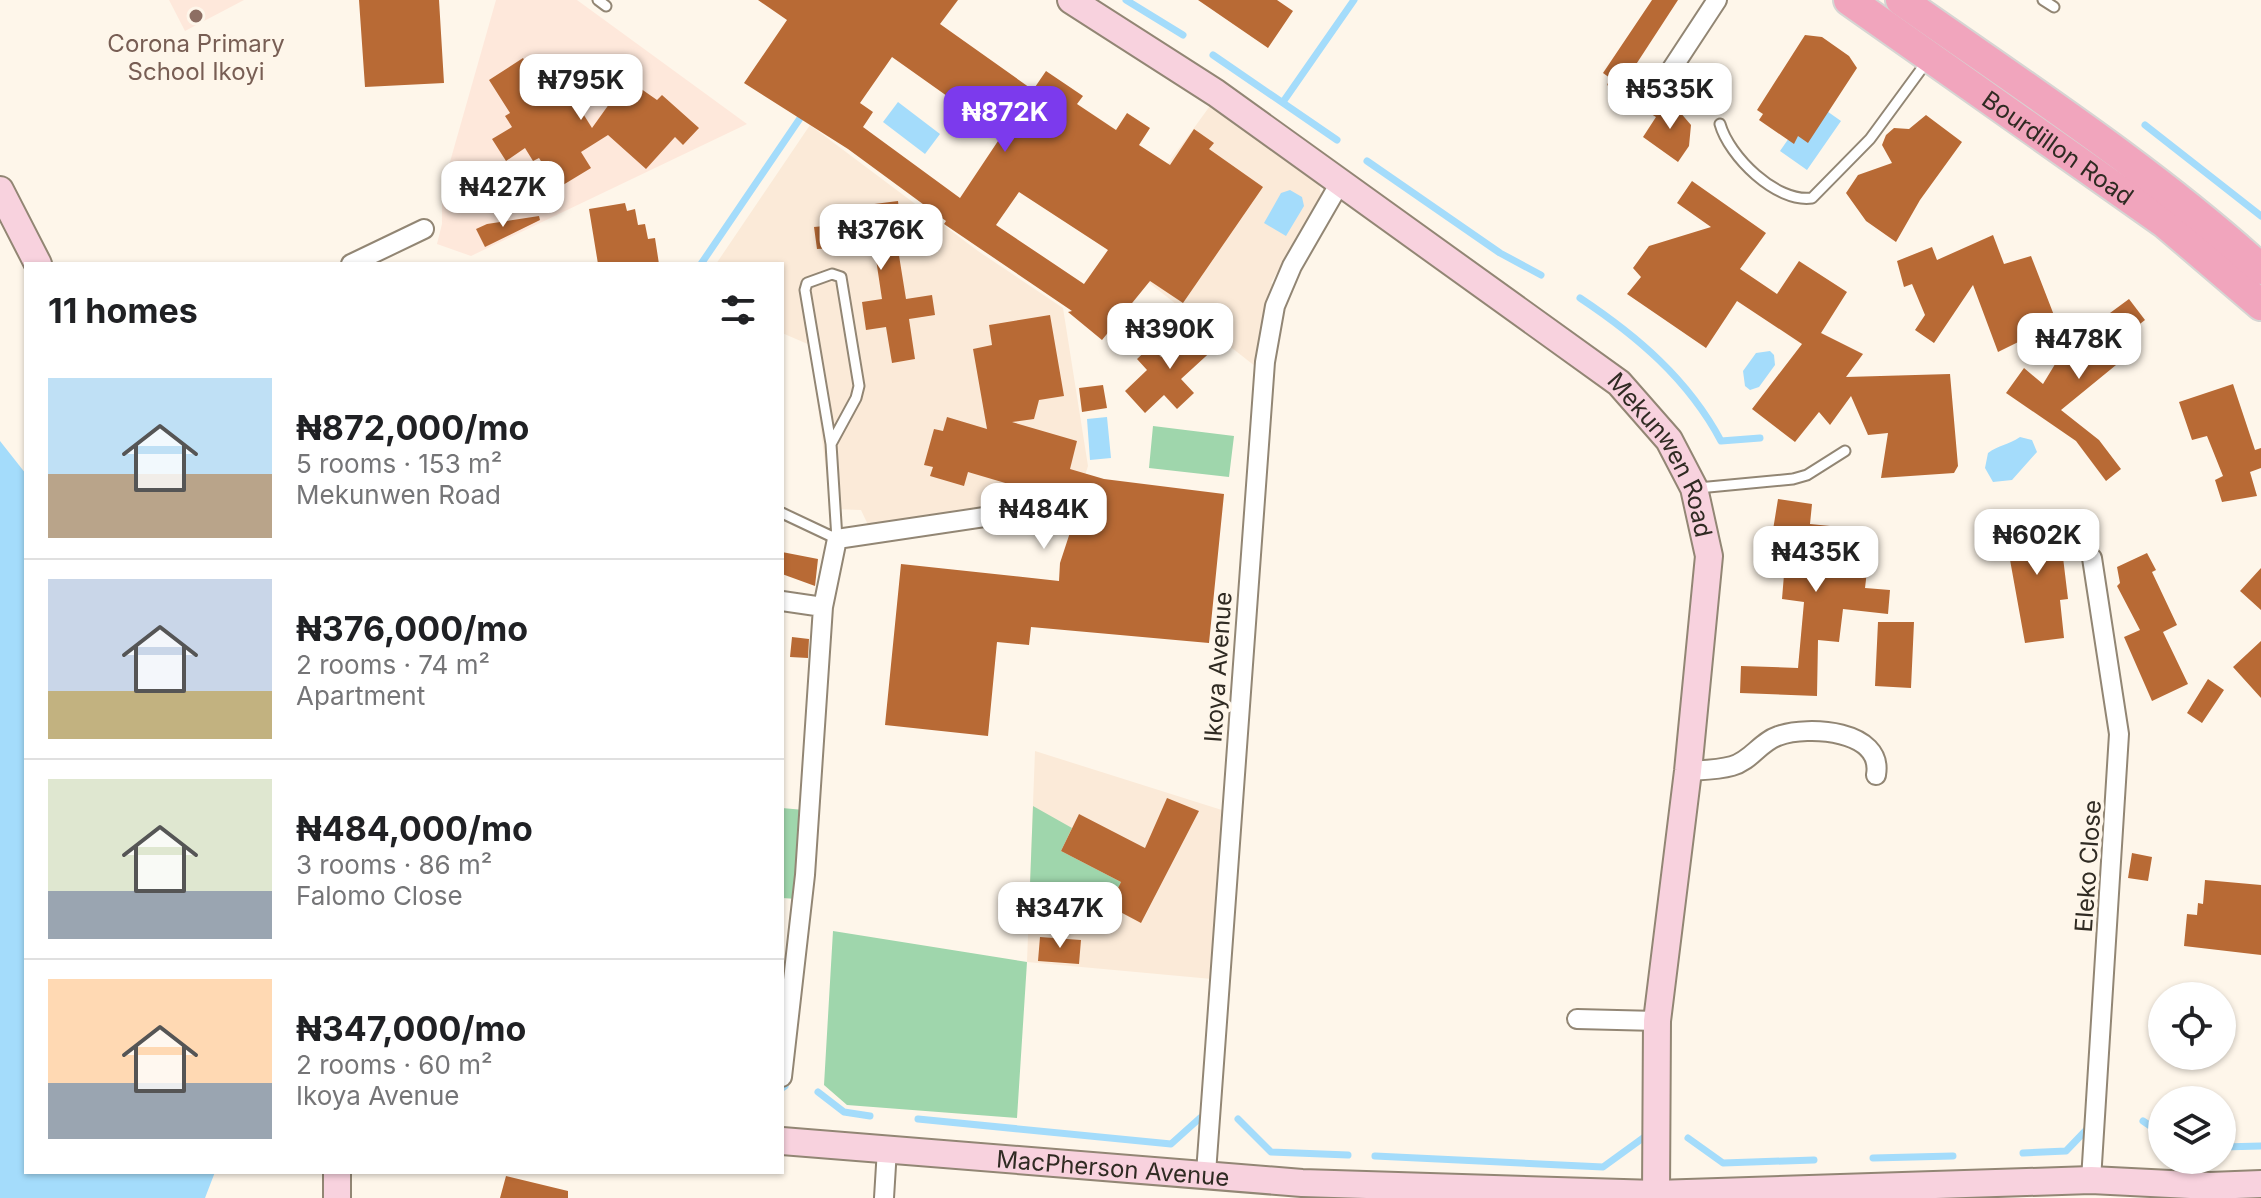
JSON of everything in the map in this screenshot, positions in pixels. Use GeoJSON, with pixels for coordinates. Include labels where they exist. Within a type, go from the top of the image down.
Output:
{"type":"FeatureCollection","features":[{"type":"Feature","properties":{"kind":"main road","name":"Bourdillon Road"},"geometry":{"type":"LineString","coordinates":[[1849,0],[1911,12],[2043,99],[2232,243],[2261,269]]}},
{"type":"Feature","properties":{"kind":"main road","name":"Bourdillon Road"},"geometry":{"type":"LineString","coordinates":[[1911,12],[1930,57],[2165,223],[2261,305]]}},
{"type":"Feature","properties":{"kind":"street","name":"Mekunwen Road"},"geometry":{"type":"LineString","coordinates":[[1071,0],[1216,93],[1619,383],[1669,440],[1694,488],[1709,556],[1688,771],[1657,1021],[1656,1194]]}},
{"type":"Feature","properties":{"kind":"street"},"geometry":{"type":"LineString","coordinates":[[1650,102],[1717,0]]}},
{"type":"Feature","properties":{"kind":"street","name":"Ikoya Avenue"},"geometry":{"type":"LineString","coordinates":[[1206,1173],[1265,362],[1275,306],[1292,266],[1341,181]]}},
{"type":"Feature","properties":{"kind":"street"},"geometry":{"type":"LineString","coordinates":[[0,190],[37,262]]}},
{"type":"Feature","properties":{"kind":"street"},"geometry":{"type":"LineString","coordinates":[[355,262],[424,229]]}},
{"type":"Feature","properties":{"kind":"street"},"geometry":{"type":"LineString","coordinates":[[784,1059],[805,875],[823,607],[837,539],[991,516]]}},
{"type":"Feature","properties":{"kind":"street","name":"Eleko Close"},"geometry":{"type":"LineString","coordinates":[[2091,1180],[2119,763],[2119,734],[2107,638],[2092,558]]}},
{"type":"Feature","properties":{"kind":"street"},"geometry":{"type":"LineString","coordinates":[[784,601],[823,607]]}},
{"type":"Feature","properties":{"kind":"street"},"geometry":{"type":"LineString","coordinates":[[1688,771],[1732,766],[1775,737],[1820,730],[1866,745],[1875,756],[1876,775]]}},
{"type":"Feature","properties":{"kind":"street"},"geometry":{"type":"LineString","coordinates":[[1577,1019],[1657,1021]]}},
{"type":"Feature","properties":{"kind":"street","name":"MacPherson Avenue"},"geometry":{"type":"LineString","coordinates":[[784,1141],[1206,1173],[1301,1190],[1772,1194],[2091,1180],[2210,1192],[2261,1184]]}},
{"type":"Feature","properties":{"kind":"street"},"geometry":{"type":"LineString","coordinates":[[884,1198],[887,1149]]}},
{"type":"Feature","properties":{"kind":"street"},"geometry":{"type":"LineString","coordinates":[[337,1174],[337,1198]]}},
{"type":"Feature","properties":{"kind":"lane"},"geometry":{"type":"LineString","coordinates":[[2043,0],[2054,7]]}},
{"type":"Feature","properties":{"kind":"lane"},"geometry":{"type":"LineString","coordinates":[[1720,124],[1724,137],[1747,168],[1785,191],[1812,198],[1870,139],[1930,57]]}},
{"type":"Feature","properties":{"kind":"lane"},"geometry":{"type":"LineString","coordinates":[[784,514],[837,539],[831,444],[805,290],[807,283],[832,274],[841,277],[859,386],[856,398],[831,444]]}},
{"type":"Feature","properties":{"kind":"lane"},"geometry":{"type":"LineString","coordinates":[[1694,488],[1793,479],[1807,475],[1845,451]]}},
{"type":"Feature","properties":{"kind":"shaded area","name":"Corona Primary School Ikoyi"},"geometry":{"type":"Polygon","coordinates":[[[169,0],[244,0],[185,31],[169,0]]]}},
{"type":"Feature","properties":{"kind":"shaded area"},"geometry":{"type":"Polygon","coordinates":[[[496,0],[577,0],[747,124],[471,256],[437,244],[442,224],[442,190],[496,0]]]}},
{"type":"Feature","properties":{"kind":"shaded area"},"geometry":{"type":"Polygon","coordinates":[[[1215,99],[1317,166],[1321,197],[1271,283],[1277,287],[1269,296],[1260,370],[1106,249],[1215,99]]]}},
{"type":"Feature","properties":{"kind":"shaded area"},"geometry":{"type":"Polygon","coordinates":[[[810,125],[978,251],[1063,308],[1088,466],[1073,513],[877,544],[861,510],[831,509],[810,345],[784,334],[784,262],[717,262],[810,125]]]}},
{"type":"Feature","properties":{"kind":"shaded area"},"geometry":{"type":"Polygon","coordinates":[[[1035,751],[1225,811],[1212,979],[1027,962],[1035,751]]]}},
{"type":"Feature","properties":{"kind":"green space"},"geometry":{"type":"Polygon","coordinates":[[[1153,426],[1234,436],[1229,477],[1149,468],[1153,426]]]}},
{"type":"Feature","properties":{"kind":"green space"},"geometry":{"type":"Polygon","coordinates":[[[1033,806],[1072,828],[1061,851],[1121,882],[1098,927],[1048,910],[1029,911],[1033,806]]]}},
{"type":"Feature","properties":{"kind":"green space"},"geometry":{"type":"Polygon","coordinates":[[[784,808],[804,810],[797,899],[784,898],[784,808]]]}},
{"type":"Feature","properties":{"kind":"green space"},"geometry":{"type":"Polygon","coordinates":[[[833,931],[1027,962],[1017,1118],[847,1105],[824,1085],[833,931]]]}},
{"type":"Feature","properties":{"kind":"water"},"geometry":{"type":"Polygon","coordinates":[[[898,102],[940,134],[925,154],[883,122],[898,102]]]}},
{"type":"Feature","properties":{"kind":"water"},"geometry":{"type":"Polygon","coordinates":[[[1814,102],[1841,121],[1807,170],[1780,151],[1814,102]]]}},
{"type":"Feature","properties":{"kind":"water"},"geometry":{"type":"Polygon","coordinates":[[[1290,190],[1302,197],[1304,206],[1286,236],[1264,223],[1281,193],[1290,190]]]}},
{"type":"Feature","properties":{"kind":"water"},"geometry":{"type":"Polygon","coordinates":[[[1770,351],[1774,355],[1775,365],[1759,387],[1750,390],[1745,386],[1743,371],[1756,353],[1770,351]]]}},
{"type":"Feature","properties":{"kind":"water"},"geometry":{"type":"Polygon","coordinates":[[[1107,417],[1111,458],[1090,460],[1087,419],[1107,417]]]}},
{"type":"Feature","properties":{"kind":"water"},"geometry":{"type":"Polygon","coordinates":[[[2020,437],[2032,440],[2037,452],[2012,480],[1993,482],[1985,468],[1988,453],[2020,437]]]}},
{"type":"Feature","properties":{"kind":"water"},"geometry":{"type":"Polygon","coordinates":[[[0,441],[24,471],[24,1174],[214,1174],[205,1198],[0,1198],[0,441]]]}},
{"type":"Feature","properties":{"kind":"building"},"geometry":{"type":"Polygon","coordinates":[[[359,0],[439,0],[444,83],[365,87],[359,0]]]}},
{"type":"Feature","properties":{"kind":"building"},"geometry":{"type":"Polygon","coordinates":[[[758,0],[958,0],[940,24],[1033,90],[1046,71],[1083,96],[1077,104],[1116,130],[1127,113],[1150,128],[1139,145],[1170,165],[1194,129],[1214,143],[1209,149],[1263,187],[1183,303],[1150,281],[1102,340],[1068,312],[1072,311],[944,224],[946,221],[848,149],[744,83],[787,20],[758,0]],[[892,57],[860,103],[873,112],[863,127],[960,198],[1002,135],[892,57]],[[1019,192],[996,225],[1084,284],[1108,250],[1019,192]]]}},
{"type":"Feature","properties":{"kind":"building"},"geometry":{"type":"Polygon","coordinates":[[[1198,0],[1277,0],[1293,11],[1268,48],[1198,0]]]}},
{"type":"Feature","properties":{"kind":"building"},"geometry":{"type":"Polygon","coordinates":[[[1652,0],[1678,0],[1635,66],[1657,67],[1640,96],[1639,106],[1607,85],[1610,78],[1603,73],[1652,0]]]}},
{"type":"Feature","properties":{"kind":"building"},"geometry":{"type":"Polygon","coordinates":[[[1805,35],[1822,37],[1849,56],[1857,68],[1808,143],[1798,136],[1794,144],[1759,120],[1763,114],[1757,110],[1805,35]]]}},
{"type":"Feature","properties":{"kind":"building"},"geometry":{"type":"Polygon","coordinates":[[[523,58],[534,76],[552,64],[592,128],[627,79],[657,100],[662,95],[699,128],[683,145],[675,137],[646,169],[608,135],[581,152],[591,168],[558,188],[539,158],[533,161],[525,148],[506,161],[492,139],[512,127],[505,116],[510,113],[489,80],[523,58]]]}},
{"type":"Feature","properties":{"kind":"building"},"geometry":{"type":"Polygon","coordinates":[[[1667,98],[1681,107],[1679,111],[1691,125],[1689,146],[1678,162],[1643,137],[1656,117],[1651,114],[1660,109],[1667,98]]]}},
{"type":"Feature","properties":{"kind":"building"},"geometry":{"type":"Polygon","coordinates":[[[1926,115],[1962,142],[1920,200],[1896,242],[1866,221],[1846,193],[1858,175],[1892,163],[1882,145],[1886,135],[1894,128],[1909,129],[1926,115]]]}},
{"type":"Feature","properties":{"kind":"building"},"geometry":{"type":"Polygon","coordinates":[[[1692,181],[1766,233],[1740,269],[1777,294],[1799,261],[1847,292],[1821,333],[1863,354],[1846,377],[1950,374],[1958,466],[1954,473],[1881,478],[1888,433],[1868,435],[1851,396],[1830,425],[1819,412],[1795,442],[1752,409],[1802,344],[1737,301],[1706,348],[1627,294],[1641,277],[1633,268],[1649,246],[1711,227],[1677,203],[1692,181]]]}},
{"type":"Feature","properties":{"kind":"building"},"geometry":{"type":"Polygon","coordinates":[[[898,201],[903,243],[897,243],[906,299],[932,295],[935,315],[909,319],[915,359],[892,363],[886,327],[866,330],[862,302],[882,299],[874,246],[817,249],[814,227],[845,224],[843,208],[898,201]]]}},
{"type":"Feature","properties":{"kind":"building"},"geometry":{"type":"Polygon","coordinates":[[[625,203],[627,211],[635,209],[638,225],[645,224],[648,239],[655,238],[659,262],[598,262],[589,209],[625,203]]]}},
{"type":"Feature","properties":{"kind":"building"},"geometry":{"type":"Polygon","coordinates":[[[539,216],[540,220],[485,247],[476,229],[487,224],[539,216]]]}},
{"type":"Feature","properties":{"kind":"building"},"geometry":{"type":"Polygon","coordinates":[[[1993,235],[2004,264],[2031,256],[2057,323],[1998,352],[1973,285],[1934,343],[1915,330],[1925,315],[1912,284],[1904,287],[1897,261],[1932,247],[1937,260],[1993,235]]]}},
{"type":"Feature","properties":{"kind":"building"},"geometry":{"type":"Polygon","coordinates":[[[2129,299],[2145,320],[2105,351],[2116,365],[2061,410],[2099,440],[2121,469],[2106,481],[2076,441],[2006,393],[2024,368],[2043,384],[2060,356],[2057,352],[2129,299]]]}},
{"type":"Feature","properties":{"kind":"building"},"geometry":{"type":"Polygon","coordinates":[[[1050,315],[1064,396],[1039,400],[1034,419],[1012,422],[1077,441],[1070,469],[1104,479],[1224,494],[1209,643],[1031,627],[1029,645],[997,642],[988,736],[885,725],[901,564],[1059,581],[1060,563],[1079,505],[968,472],[964,486],[930,476],[933,467],[924,465],[934,429],[943,431],[947,417],[987,429],[973,349],[992,345],[989,325],[1050,315]]]}},
{"type":"Feature","properties":{"kind":"building"},"geometry":{"type":"Polygon","coordinates":[[[1197,324],[1217,346],[1181,379],[1194,393],[1177,409],[1164,395],[1145,413],[1125,391],[1147,370],[1137,359],[1151,346],[1161,357],[1197,324]]]}},
{"type":"Feature","properties":{"kind":"building"},"geometry":{"type":"Polygon","coordinates":[[[2233,384],[2255,450],[2261,448],[2261,468],[2250,472],[2257,496],[2222,502],[2215,480],[2223,476],[2207,436],[2192,440],[2179,402],[2233,384]]]}},
{"type":"Feature","properties":{"kind":"building"},"geometry":{"type":"Polygon","coordinates":[[[1103,385],[1107,408],[1082,412],[1079,388],[1103,385]]]}},
{"type":"Feature","properties":{"kind":"building"},"geometry":{"type":"Polygon","coordinates":[[[1778,499],[1812,504],[1810,524],[1850,528],[1850,534],[1871,537],[1865,588],[1890,590],[1888,614],[1843,609],[1839,642],[1818,640],[1817,696],[1740,693],[1741,666],[1798,668],[1804,602],[1782,599],[1787,538],[1772,536],[1778,499]]]}},
{"type":"Feature","properties":{"kind":"building"},"geometry":{"type":"Polygon","coordinates":[[[2050,516],[2054,551],[2062,549],[2068,599],[2060,600],[2064,638],[2025,643],[2003,521],[2050,516]]]}},
{"type":"Feature","properties":{"kind":"building"},"geometry":{"type":"Polygon","coordinates":[[[784,552],[818,559],[815,586],[784,575],[784,552]]]}},
{"type":"Feature","properties":{"kind":"building"},"geometry":{"type":"Polygon","coordinates":[[[2147,553],[2156,570],[2152,572],[2177,625],[2163,632],[2188,684],[2152,701],[2124,637],[2140,630],[2117,586],[2120,583],[2117,567],[2147,553]]]}},
{"type":"Feature","properties":{"kind":"building"},"geometry":{"type":"Polygon","coordinates":[[[2261,568],[2261,610],[2240,591],[2261,568]]]}},
{"type":"Feature","properties":{"kind":"building"},"geometry":{"type":"Polygon","coordinates":[[[1878,622],[1914,622],[1911,688],[1875,686],[1878,622]]]}},
{"type":"Feature","properties":{"kind":"building"},"geometry":{"type":"Polygon","coordinates":[[[792,637],[809,639],[808,658],[790,657],[792,637]]]}},
{"type":"Feature","properties":{"kind":"building"},"geometry":{"type":"Polygon","coordinates":[[[2261,641],[2261,698],[2233,667],[2261,641]]]}},
{"type":"Feature","properties":{"kind":"building"},"geometry":{"type":"Polygon","coordinates":[[[2208,679],[2224,690],[2202,723],[2187,713],[2208,679]]]}},
{"type":"Feature","properties":{"kind":"building"},"geometry":{"type":"Polygon","coordinates":[[[1167,798],[1199,811],[1141,923],[1109,906],[1121,882],[1061,851],[1079,814],[1145,848],[1167,798]]]}},
{"type":"Feature","properties":{"kind":"building"},"geometry":{"type":"Polygon","coordinates":[[[2132,853],[2152,857],[2148,881],[2128,878],[2132,853]]]}},
{"type":"Feature","properties":{"kind":"building"},"geometry":{"type":"Polygon","coordinates":[[[2205,880],[2261,885],[2261,955],[2184,946],[2187,914],[2197,915],[2198,903],[2203,904],[2205,880]]]}},
{"type":"Feature","properties":{"kind":"building"},"geometry":{"type":"Polygon","coordinates":[[[1040,937],[1081,940],[1079,964],[1038,961],[1040,937]]]}},
{"type":"Feature","properties":{"kind":"building"},"geometry":{"type":"Polygon","coordinates":[[[506,1176],[568,1191],[568,1198],[500,1198],[506,1176]]]}},
{"type":"Feature","properties":{"kind":"waterway"},"geometry":{"type":"LineString","coordinates":[[1126,0],[1183,35]]}},
{"type":"Feature","properties":{"kind":"waterway"},"geometry":{"type":"LineString","coordinates":[[1283,102],[1354,0]]}},
{"type":"Feature","properties":{"kind":"waterway"},"geometry":{"type":"LineString","coordinates":[[1213,55],[1337,140]]}},
{"type":"Feature","properties":{"kind":"waterway"},"geometry":{"type":"LineString","coordinates":[[702,262],[805,111]]}},
{"type":"Feature","properties":{"kind":"waterway"},"geometry":{"type":"LineString","coordinates":[[2145,125],[2261,216]]}},
{"type":"Feature","properties":{"kind":"waterway"},"geometry":{"type":"LineString","coordinates":[[1367,161],[1500,253],[1541,275]]}},
{"type":"Feature","properties":{"kind":"waterway"},"geometry":{"type":"LineString","coordinates":[[1580,298],[1660,360],[1693,398],[1721,441],[1760,438]]}},
{"type":"Feature","properties":{"kind":"waterway"},"geometry":{"type":"LineString","coordinates":[[818,1092],[844,1112],[870,1116]]}},
{"type":"Feature","properties":{"kind":"waterway"},"geometry":{"type":"LineString","coordinates":[[918,1119],[1171,1144],[1200,1118]]}},
{"type":"Feature","properties":{"kind":"waterway"},"geometry":{"type":"LineString","coordinates":[[1238,1119],[1271,1152],[1348,1155]]}},
{"type":"Feature","properties":{"kind":"waterway"},"geometry":{"type":"LineString","coordinates":[[2143,1121],[2148,1124]]}},
{"type":"Feature","properties":{"kind":"waterway"},"geometry":{"type":"LineString","coordinates":[[2023,1153],[2066,1151],[2091,1125]]}},
{"type":"Feature","properties":{"kind":"waterway"},"geometry":{"type":"LineString","coordinates":[[1375,1156],[1603,1167],[1643,1138]]}},
{"type":"Feature","properties":{"kind":"waterway"},"geometry":{"type":"LineString","coordinates":[[1688,1138],[1723,1163],[1814,1160]]}},
{"type":"Feature","properties":{"kind":"waterway"},"geometry":{"type":"LineString","coordinates":[[2236,1147],[2261,1146]]}},
{"type":"Feature","properties":{"kind":"waterway"},"geometry":{"type":"LineString","coordinates":[[1873,1158],[1953,1156]]}},
{"type":"Feature","properties":{"kind":"place","name":"Corona Primary School Ikoyi"},"geometry":{"type":"Point","coordinates":[196,16]}}]}
